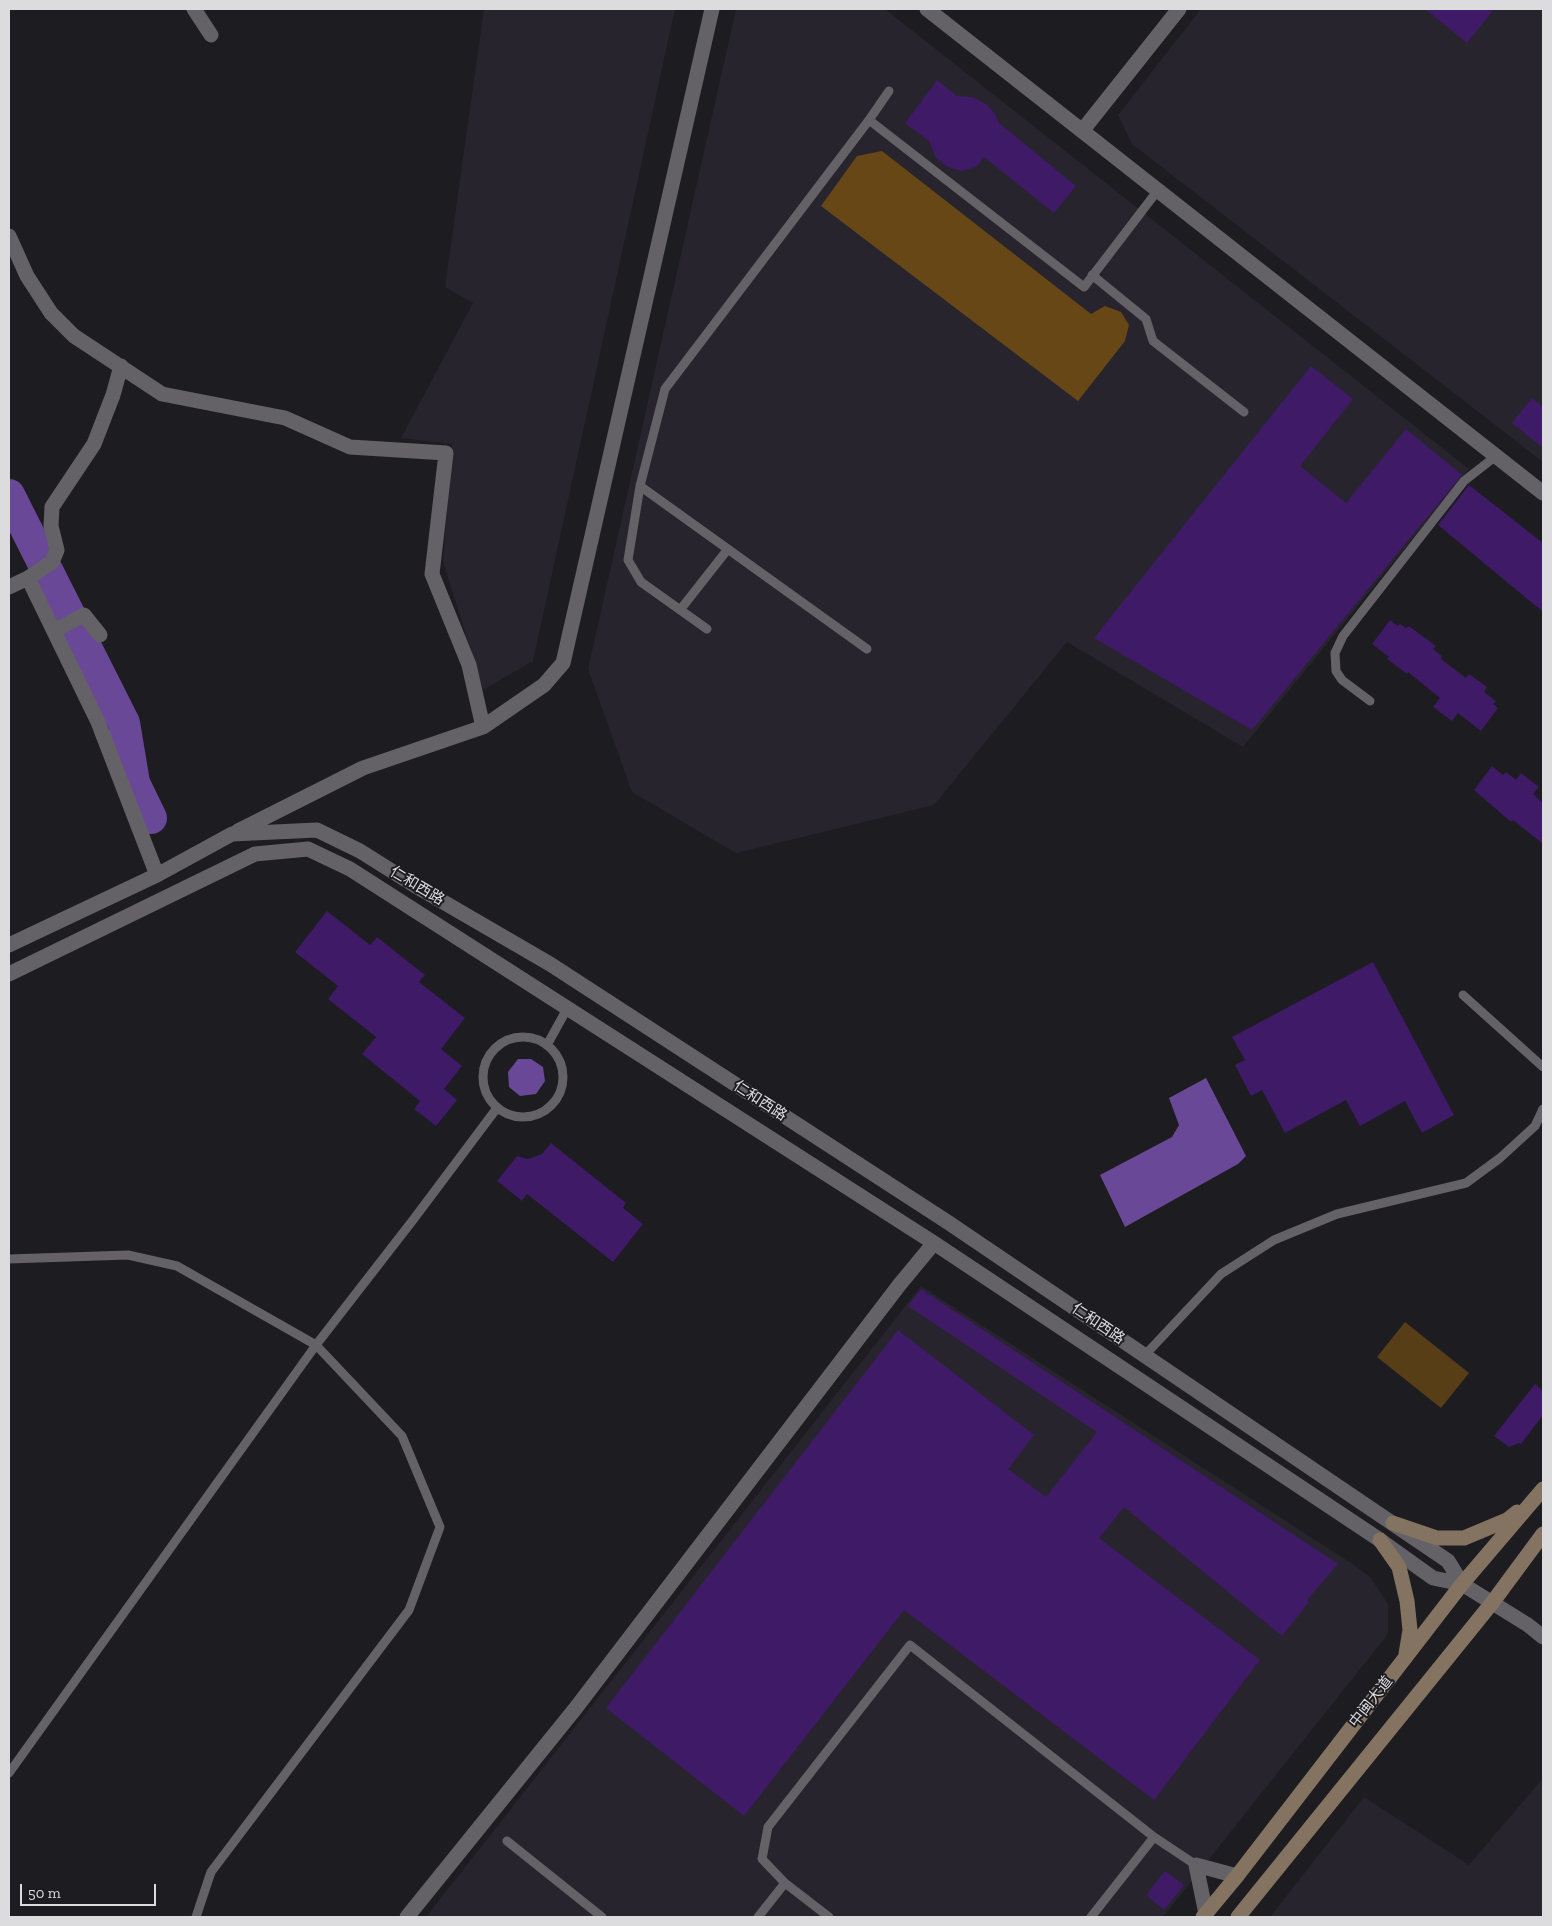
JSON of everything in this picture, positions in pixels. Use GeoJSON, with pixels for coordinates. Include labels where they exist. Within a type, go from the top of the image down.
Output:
{"type":"FeatureCollection","features":[{"type":"Feature","properties":{"kind":"main road"},"geometry":{"type":"LineString","coordinates":[[1393,1523],[1437,1538],[1464,1538],[1507,1520],[1540,1494]]}},
{"type":"Feature","properties":{"kind":"main road","name":"中闽大道"},"geometry":{"type":"LineString","coordinates":[[1204,1916],[1237,1876],[1462,1584],[1540,1494]]}},
{"type":"Feature","properties":{"kind":"main road"},"geometry":{"type":"LineString","coordinates":[[1238,1917],[1492,1603],[1543,1534]]}},
{"type":"Feature","properties":{"kind":"main road"},"geometry":{"type":"LineString","coordinates":[[1380,1540],[1399,1567],[1407,1600],[1410,1630],[1406,1656]]}},
{"type":"Feature","properties":{"kind":"street"},"geometry":{"type":"LineString","coordinates":[[194,9],[211,35]]}},
{"type":"Feature","properties":{"kind":"street"},"geometry":{"type":"LineString","coordinates":[[232,834],[362,768],[482,727],[544,684],[563,663],[712,9]]}},
{"type":"Feature","properties":{"kind":"street"},"geometry":{"type":"LineString","coordinates":[[927,9],[1543,493]]}},
{"type":"Feature","properties":{"kind":"street"},"geometry":{"type":"LineString","coordinates":[[1082,131],[1180,9]]}},
{"type":"Feature","properties":{"kind":"street"},"geometry":{"type":"LineString","coordinates":[[9,236],[27,276],[50,313],[74,336],[162,394],[285,418],[350,447],[446,453],[432,574],[470,665],[482,727]]}},
{"type":"Feature","properties":{"kind":"street"},"geometry":{"type":"LineString","coordinates":[[9,587],[52,562],[57,550],[51,526],[52,507],[94,444],[113,395],[121,366]]}},
{"type":"Feature","properties":{"kind":"street"},"geometry":{"type":"LineString","coordinates":[[31,575],[98,722],[157,875]]}},
{"type":"Feature","properties":{"kind":"street"},"geometry":{"type":"LineString","coordinates":[[57,630],[84,615],[100,635]]}},
{"type":"Feature","properties":{"kind":"street","name":"仁和西路"},"geometry":{"type":"LineString","coordinates":[[9,945],[157,875],[232,834],[317,830],[360,851],[414,885],[550,964],[949,1223],[1393,1523],[1448,1562],[1462,1584]]}},
{"type":"Feature","properties":{"kind":"street","name":"仁和西路"},"geometry":{"type":"LineString","coordinates":[[9,974],[255,854],[308,849],[350,869],[934,1243],[1380,1540],[1433,1578],[1462,1584],[1543,1637]]}},
{"type":"Feature","properties":{"kind":"street"},"geometry":{"type":"LineString","coordinates":[[538,988],[550,964]]}},
{"type":"Feature","properties":{"kind":"street"},"geometry":{"type":"LineString","coordinates":[[407,1917],[575,1709],[900,1284],[934,1243]]}},
{"type":"Feature","properties":{"kind":"street"},"geometry":{"type":"LineString","coordinates":[[1204,1916],[1196,1865],[1237,1876]]}},
{"type":"Feature","properties":{"kind":"lane"},"geometry":{"type":"LineString","coordinates":[[707,629],[641,582],[628,560],[640,486],[664,389],[869,120],[889,91]]}},
{"type":"Feature","properties":{"kind":"lane"},"geometry":{"type":"LineString","coordinates":[[869,120],[1084,287],[1158,190]]}},
{"type":"Feature","properties":{"kind":"lane"},"geometry":{"type":"LineString","coordinates":[[1092,275],[1146,318],[1153,341],[1244,412]]}},
{"type":"Feature","properties":{"kind":"lane"},"geometry":{"type":"LineString","coordinates":[[1370,702],[1342,680],[1336,671],[1335,653],[1342,636],[1464,481],[1496,456]]}},
{"type":"Feature","properties":{"kind":"lane"},"geometry":{"type":"LineString","coordinates":[[640,486],[867,649]]}},
{"type":"Feature","properties":{"kind":"lane"},"geometry":{"type":"LineString","coordinates":[[680,610],[728,549]]}},
{"type":"Feature","properties":{"kind":"lane"},"geometry":{"type":"LineString","coordinates":[[1462,995],[1543,1067]]}},
{"type":"Feature","properties":{"kind":"lane"},"geometry":{"type":"LineString","coordinates":[[547,1045],[568,1007]]}},
{"type":"Feature","properties":{"kind":"lane"},"geometry":{"type":"LineString","coordinates":[[526,1037],[538,1039],[547,1045],[558,1057],[563,1070],[563,1084],[558,1097],[549,1108],[537,1115],[523,1117],[509,1115],[497,1108],[489,1098],[484,1086],[485,1062],[492,1051],[502,1042],[513,1038],[526,1037]]}},
{"type":"Feature","properties":{"kind":"lane"},"geometry":{"type":"LineString","coordinates":[[9,1773],[316,1345],[497,1108]]}},
{"type":"Feature","properties":{"kind":"lane"},"geometry":{"type":"LineString","coordinates":[[1145,1355],[1221,1274],[1267,1245],[1337,1214],[1466,1184],[1500,1158],[1535,1126],[1543,1109]]}},
{"type":"Feature","properties":{"kind":"lane"},"geometry":{"type":"LineString","coordinates":[[9,1259],[128,1255],[177,1266],[316,1345],[402,1436],[440,1527],[409,1610],[211,1872],[196,1917]]}},
{"type":"Feature","properties":{"kind":"lane"},"geometry":{"type":"LineString","coordinates":[[829,1917],[785,1883],[762,1859],[768,1827],[910,1645],[1154,1837],[1196,1865]]}},
{"type":"Feature","properties":{"kind":"lane"},"geometry":{"type":"LineString","coordinates":[[1091,1917],[1154,1837]]}},
{"type":"Feature","properties":{"kind":"lane"},"geometry":{"type":"LineString","coordinates":[[507,1841],[602,1917]]}},
{"type":"Feature","properties":{"kind":"lane"},"geometry":{"type":"LineString","coordinates":[[758,1917],[785,1883]]}},
{"type":"Feature","properties":{"kind":"shaded area"},"geometry":{"type":"Polygon","coordinates":[[[484,9],[675,9],[533,661],[483,690],[443,561],[452,444],[401,438],[473,303],[445,287],[484,9]]]}},
{"type":"Feature","properties":{"kind":"shaded area"},"geometry":{"type":"Polygon","coordinates":[[[736,9],[885,9],[1469,469],[1243,747],[1067,642],[934,805],[736,853],[632,792],[588,669],[736,9]]]}},
{"type":"Feature","properties":{"kind":"shaded area"},"geometry":{"type":"Polygon","coordinates":[[[1201,9],[1543,9],[1543,462],[1132,144],[1118,115],[1201,9]]]}},
{"type":"Feature","properties":{"kind":"shaded area"},"geometry":{"type":"Polygon","coordinates":[[[882,151],[1091,314],[1105,306],[1121,312],[1129,325],[1125,341],[1078,401],[821,206],[857,156],[882,151]]]}},
{"type":"Feature","properties":{"kind":"shaded area"},"geometry":{"type":"Polygon","coordinates":[[[518,1059],[531,1059],[543,1067],[545,1081],[536,1094],[520,1096],[509,1087],[508,1072],[518,1059]]]}},
{"type":"Feature","properties":{"kind":"shaded area"},"geometry":{"type":"Polygon","coordinates":[[[1206,1078],[1246,1156],[1238,1164],[1125,1227],[1100,1175],[1172,1137],[1179,1125],[1169,1098],[1206,1078]]]}},
{"type":"Feature","properties":{"kind":"shaded area"},"geometry":{"type":"Polygon","coordinates":[[[921,1286],[1370,1577],[1388,1604],[1388,1634],[1163,1917],[426,1917],[921,1286]]]}},
{"type":"Feature","properties":{"kind":"shaded area"},"geometry":{"type":"Polygon","coordinates":[[[1405,1322],[1469,1373],[1441,1408],[1377,1357],[1405,1322]]]}},
{"type":"Feature","properties":{"kind":"shaded area"},"geometry":{"type":"Polygon","coordinates":[[[1543,1778],[1543,1917],[1270,1917],[1364,1797],[1469,1865],[1543,1778]]]}},
{"type":"Feature","properties":{"kind":"building"},"geometry":{"type":"Polygon","coordinates":[[[1425,9],[1494,9],[1467,43],[1425,9]]]}},
{"type":"Feature","properties":{"kind":"building"},"geometry":{"type":"Polygon","coordinates":[[[937,80],[957,96],[972,97],[986,104],[995,114],[999,123],[1076,186],[1054,213],[984,157],[976,167],[961,171],[948,167],[936,158],[929,141],[905,123],[937,80]]]}},
{"type":"Feature","properties":{"kind":"building"},"geometry":{"type":"Polygon","coordinates":[[[1311,366],[1353,399],[1300,466],[1346,503],[1406,429],[1462,475],[1252,730],[1094,638],[1311,366]]]}},
{"type":"Feature","properties":{"kind":"building"},"geometry":{"type":"Polygon","coordinates":[[[1532,398],[1543,407],[1543,448],[1512,423],[1532,398]]]}},
{"type":"Feature","properties":{"kind":"building"},"geometry":{"type":"Polygon","coordinates":[[[1469,485],[1543,543],[1543,612],[1438,525],[1469,485]]]}},
{"type":"Feature","properties":{"kind":"building"},"geometry":{"type":"Polygon","coordinates":[[[1390,620],[1398,626],[1400,624],[1406,628],[1409,626],[1436,646],[1433,649],[1442,656],[1441,659],[1466,678],[1469,674],[1487,687],[1484,692],[1496,701],[1493,704],[1498,708],[1481,731],[1458,713],[1452,721],[1433,707],[1440,698],[1408,672],[1407,674],[1387,659],[1389,657],[1372,644],[1390,620]]]}},
{"type":"Feature","properties":{"kind":"building"},"geometry":{"type":"Polygon","coordinates":[[[1492,766],[1503,775],[1506,772],[1516,780],[1521,773],[1539,787],[1533,794],[1543,803],[1543,844],[1513,820],[1511,822],[1474,790],[1492,766]]]}},
{"type":"Feature","properties":{"kind":"building"},"geometry":{"type":"Polygon","coordinates":[[[327,911],[370,945],[377,937],[425,975],[419,982],[465,1018],[441,1049],[462,1066],[444,1089],[457,1100],[436,1126],[414,1109],[420,1101],[362,1054],[376,1037],[328,999],[338,986],[295,952],[327,911]]]}},
{"type":"Feature","properties":{"kind":"building"},"geometry":{"type":"Polygon","coordinates":[[[1373,962],[1454,1115],[1422,1133],[1405,1101],[1360,1126],[1346,1100],[1285,1133],[1262,1090],[1251,1096],[1235,1065],[1245,1060],[1232,1037],[1373,962]]]}},
{"type":"Feature","properties":{"kind":"building"},"geometry":{"type":"Polygon","coordinates":[[[551,1143],[626,1203],[623,1208],[643,1224],[613,1262],[527,1194],[522,1201],[497,1181],[517,1156],[528,1159],[542,1154],[551,1143]]]}},
{"type":"Feature","properties":{"kind":"building"},"geometry":{"type":"Polygon","coordinates":[[[921,1289],[1338,1564],[1307,1600],[1309,1602],[1282,1636],[1124,1507],[1099,1538],[1260,1660],[1154,1800],[904,1610],[744,1816],[606,1708],[898,1330],[1034,1435],[1008,1469],[1046,1497],[1097,1432],[908,1306],[921,1289]]]}},
{"type":"Feature","properties":{"kind":"building"},"geometry":{"type":"Polygon","coordinates":[[[1535,1384],[1543,1391],[1543,1415],[1521,1444],[1509,1447],[1494,1436],[1535,1384]]]}},
{"type":"Feature","properties":{"kind":"building"},"geometry":{"type":"Polygon","coordinates":[[[1165,1871],[1184,1885],[1164,1910],[1146,1895],[1165,1871]]]}},
{"type":"Feature","properties":{"kind":"waterway"},"geometry":{"type":"LineString","coordinates":[[9,495],[124,723],[134,783],[151,818]]}}]}
